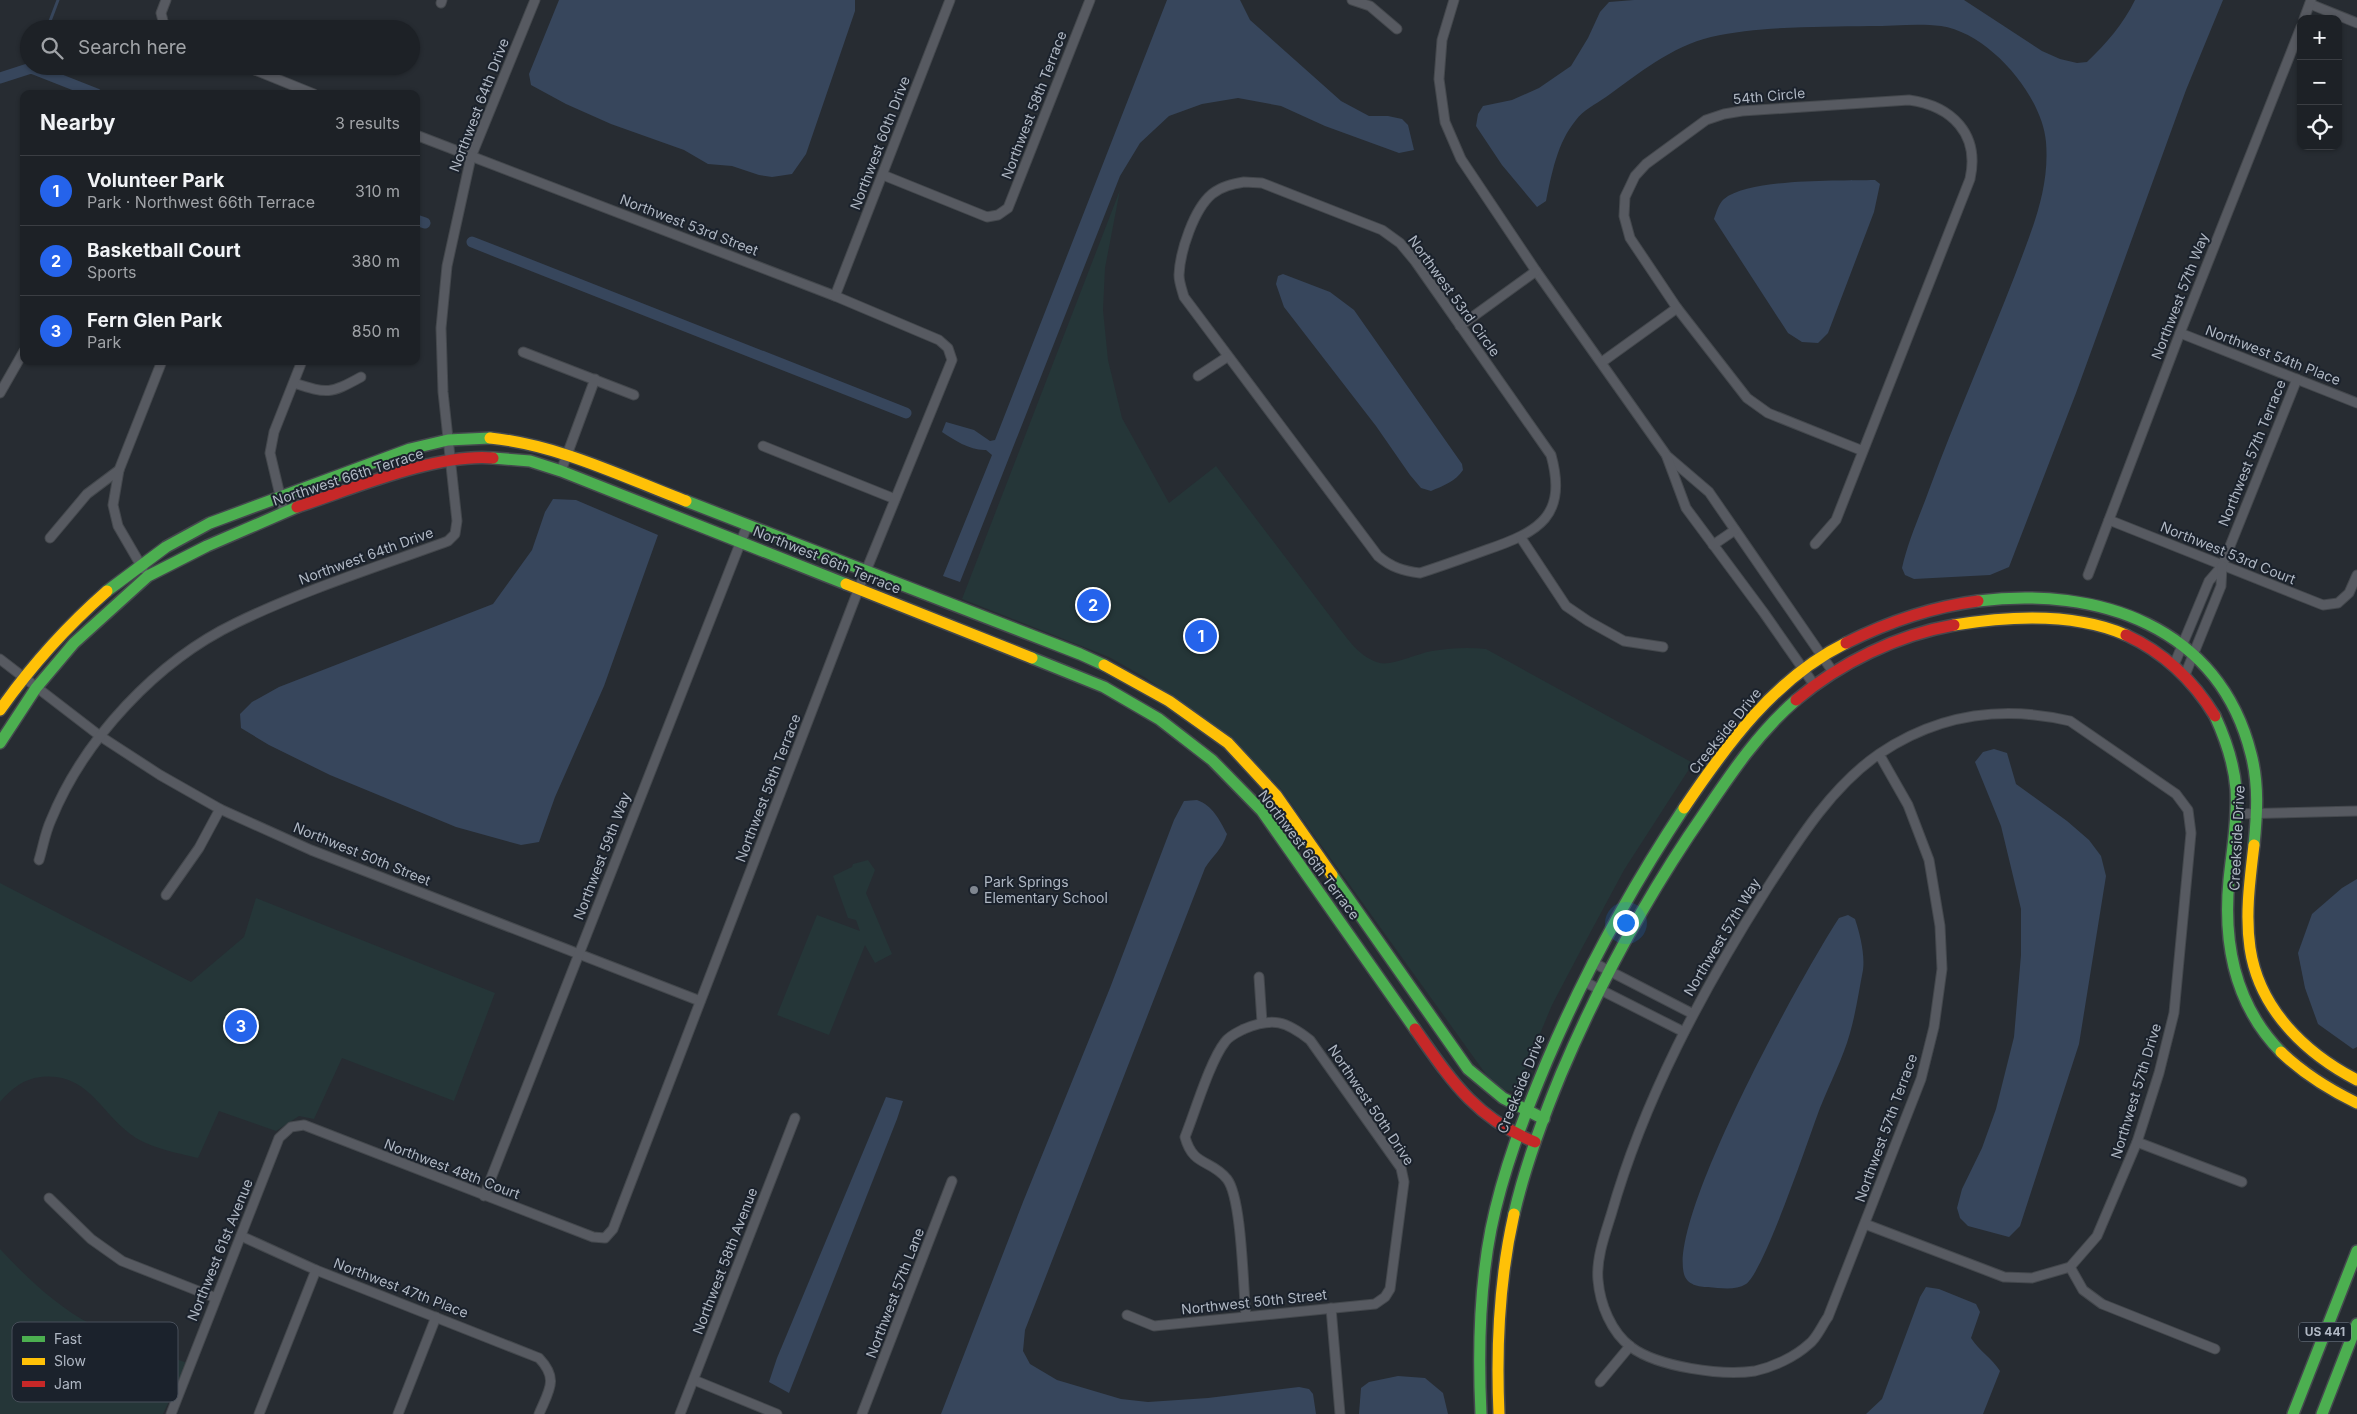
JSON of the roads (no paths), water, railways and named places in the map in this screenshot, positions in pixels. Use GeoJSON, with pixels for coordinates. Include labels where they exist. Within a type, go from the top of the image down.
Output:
{"type":"FeatureCollection","features":[{"type":"Feature","properties":{"kind":"street"},"geometry":{"type":"LineString","coordinates":[[162,20],[160,13],[166,0]]}},
{"type":"Feature","properties":{"kind":"street","name":"Northwest 64th Drive"},"geometry":{"type":"LineString","coordinates":[[39,860],[50,821],[69,783],[100,736],[136,696],[180,657],[234,623],[290,599],[448,541],[455,534],[457,521],[443,392],[441,328],[447,266],[471,156],[535,0]]}},
{"type":"Feature","properties":{"kind":"street","name":"Northwest 60th Drive"},"geometry":{"type":"LineString","coordinates":[[835,296],[950,0]]}},
{"type":"Feature","properties":{"kind":"street","name":"Northwest 58th Terrace"},"geometry":{"type":"LineString","coordinates":[[883,175],[986,217],[998,215],[1008,208],[1090,0]]}},
{"type":"Feature","properties":{"kind":"street"},"geometry":{"type":"LineString","coordinates":[[1352,0],[1370,6],[1397,29]]}},
{"type":"Feature","properties":{"kind":"street"},"geometry":{"type":"LineString","coordinates":[[1454,0],[1442,40],[1439,79],[1445,122],[1461,159],[1536,271],[1667,456],[1686,508],[1814,686]]}},
{"type":"Feature","properties":{"kind":"street"},"geometry":{"type":"LineString","coordinates":[[2305,15],[2310,2],[2357,22]]}},
{"type":"Feature","properties":{"kind":"street","name":"Northwest 57th Way"},"geometry":{"type":"LineString","coordinates":[[2088,575],[2180,333],[2297,37]]}},
{"type":"Feature","properties":{"kind":"street"},"geometry":{"type":"LineString","coordinates":[[267,75],[304,90]]}},
{"type":"Feature","properties":{"kind":"street","name":"54th Circle"},"geometry":{"type":"LineString","coordinates":[[1815,544],[1836,520],[1970,179],[1974,162],[1972,148],[1964,131],[1941,108],[1927,102],[1909,100],[1742,110],[1706,120],[1646,164],[1635,176],[1625,197],[1624,216],[1630,238],[1677,308],[1747,398],[1768,413],[1863,451]]}},
{"type":"Feature","properties":{"kind":"street","name":"Northwest 53rd Street"},"geometry":{"type":"LineString","coordinates":[[420,136],[835,296],[939,340],[948,348]]}},
{"type":"Feature","properties":{"kind":"street","name":"Northwest 53rd Circle"},"geometry":{"type":"LineString","coordinates":[[1244,182],[1262,183],[1382,230],[1400,243],[1415,261],[1460,326],[1552,454],[1557,475],[1556,494],[1550,511],[1537,527],[1521,538],[1420,573],[1403,571],[1389,565],[1378,556],[1227,357],[1184,297],[1179,277],[1181,257],[1202,205],[1213,193],[1228,184],[1244,182]]}},
{"type":"Feature","properties":{"kind":"street"},"geometry":{"type":"LineString","coordinates":[[1460,326],[1536,271]]}},
{"type":"Feature","properties":{"kind":"street"},"geometry":{"type":"LineString","coordinates":[[1602,362],[1677,308]]}},
{"type":"Feature","properties":{"kind":"street","name":"Northwest 54th Place"},"geometry":{"type":"LineString","coordinates":[[2180,333],[2357,403]]}},
{"type":"Feature","properties":{"kind":"street","name":"Northwest 58th Terrace"},"geometry":{"type":"LineString","coordinates":[[605,1238],[613,1229],[859,588],[952,360],[948,348]]}},
{"type":"Feature","properties":{"kind":"street"},"geometry":{"type":"LineString","coordinates":[[522,352],[634,395]]}},
{"type":"Feature","properties":{"kind":"street"},"geometry":{"type":"LineString","coordinates":[[1198,376],[1227,357]]}},
{"type":"Feature","properties":{"kind":"street"},"geometry":{"type":"LineString","coordinates":[[0,393],[20,359]]}},
{"type":"Feature","properties":{"kind":"street"},"geometry":{"type":"LineString","coordinates":[[148,576],[118,526],[113,505],[119,470],[160,365]]}},
{"type":"Feature","properties":{"kind":"street"},"geometry":{"type":"LineString","coordinates":[[284,512],[270,453],[274,432],[301,365]]}},
{"type":"Feature","properties":{"kind":"street"},"geometry":{"type":"LineString","coordinates":[[294,383],[320,392],[336,391],[361,377]]}},
{"type":"Feature","properties":{"kind":"street"},"geometry":{"type":"LineString","coordinates":[[561,471],[594,379]]}},
{"type":"Feature","properties":{"kind":"street","name":"Northwest 57th Terrace"},"geometry":{"type":"LineString","coordinates":[[2185,676],[2221,586],[2222,566],[2297,379]]}},
{"type":"Feature","properties":{"kind":"street","name":"Northwest 66th Terrace"},"geometry":{"type":"LineString","coordinates":[[0,710],[22,677],[63,632],[102,595],[140,564],[197,529],[280,495],[406,450],[485,438],[533,446],[567,455],[1016,629],[1110,668],[1169,701],[1228,743],[1276,795],[1468,1069],[1486,1088],[1506,1102],[1544,1118]]}},
{"type":"Feature","properties":{"kind":"street"},"geometry":{"type":"LineString","coordinates":[[763,446],[895,499]]}},
{"type":"Feature","properties":{"kind":"street"},"geometry":{"type":"LineString","coordinates":[[1667,456],[1709,492],[1833,672]]}},
{"type":"Feature","properties":{"kind":"street","name":"Northwest 66th Terrace"},"geometry":{"type":"LineString","coordinates":[[0,743],[36,688],[74,643],[148,576],[207,546],[284,512],[410,469],[450,461],[485,457],[530,461],[561,471],[859,588],[1104,687],[1159,719],[1212,760],[1262,811],[1454,1085],[1474,1106],[1498,1125],[1516,1135],[1535,1142]]}},
{"type":"Feature","properties":{"kind":"street"},"geometry":{"type":"LineString","coordinates":[[50,538],[87,494],[119,470]]}},
{"type":"Feature","properties":{"kind":"street","name":"Northwest 53rd Court"},"geometry":{"type":"LineString","coordinates":[[2109,520],[2323,605],[2338,603],[2349,592],[2357,575]]}},
{"type":"Feature","properties":{"kind":"street","name":"Northwest 59th Way"},"geometry":{"type":"LineString","coordinates":[[484,1196],[747,526]]}},
{"type":"Feature","properties":{"kind":"street"},"geometry":{"type":"LineString","coordinates":[[1713,545],[1735,530]]}},
{"type":"Feature","properties":{"kind":"street"},"geometry":{"type":"LineString","coordinates":[[1521,538],[1566,606],[1588,622],[1624,641],[1663,647]]}},
{"type":"Feature","properties":{"kind":"street","name":"Northwest 57th Terrace"},"geometry":{"type":"LineString","coordinates":[[2174,665],[2209,581],[2222,566]]}},
{"type":"Feature","properties":{"kind":"street","name":"Creekside Drive"},"geometry":{"type":"LineString","coordinates":[[1481,1414],[1479,1387],[1480,1314],[1483,1276],[1496,1200],[1516,1135],[1592,962],[1648,863],[1712,768],[1752,717],[1803,669],[1859,636],[1905,617],[1957,603],[2011,598],[2072,600],[2097,604],[2142,620],[2183,644],[2194,654],[2229,698],[2242,724],[2254,764],[2256,813],[2248,931],[2252,958],[2259,981],[2271,1007],[2300,1043],[2331,1068],[2357,1080]]}},
{"type":"Feature","properties":{"kind":"street","name":"Creekside Drive"},"geometry":{"type":"LineString","coordinates":[[1499,1414],[1498,1327],[1502,1280],[1517,1202],[1544,1118],[1568,1058],[1609,971],[1674,858],[1726,780],[1771,724],[1833,672],[1897,640],[1926,630],[1991,618],[2060,620],[2111,630],[2142,643],[2174,665],[2185,676],[2211,708],[2228,748],[2236,788],[2227,913],[2228,946],[2238,985],[2250,1011],[2278,1051],[2299,1071],[2323,1087],[2357,1103]]}},
{"type":"Feature","properties":{"kind":"street"},"geometry":{"type":"LineString","coordinates":[[1008,648],[1016,629]]}},
{"type":"Feature","properties":{"kind":"street","name":"Northwest 50th Street"},"geometry":{"type":"LineString","coordinates":[[0,659],[100,736],[160,775],[220,809],[311,850],[700,1001]]}},
{"type":"Feature","properties":{"kind":"street","name":"Northwest 57th Way"},"geometry":{"type":"LineString","coordinates":[[1865,1224],[1828,1317],[1811,1343],[1784,1361],[1756,1370],[1731,1372],[1672,1365],[1650,1357],[1630,1346],[1614,1328],[1601,1305],[1598,1276],[1606,1233],[1623,1172],[1648,1110],[1693,1014],[1736,938],[1782,865],[1823,808],[1852,776],[1880,754],[1926,729],[1954,720],[1990,713],[2022,712],[2070,721]]}},
{"type":"Feature","properties":{"kind":"street","name":"Northwest 57th Drive"},"geometry":{"type":"LineString","coordinates":[[2070,721],[2176,794],[2188,810],[2191,833],[2174,1013],[2159,1073],[2137,1142],[2097,1236],[2070,1267]]}},
{"type":"Feature","properties":{"kind":"street","name":"Northwest 57th Terrace"},"geometry":{"type":"LineString","coordinates":[[1865,1224],[1921,1079],[1934,1027],[1942,969],[1940,926],[1929,860],[1908,805],[1880,754]]}},
{"type":"Feature","properties":{"kind":"street"},"geometry":{"type":"LineString","coordinates":[[166,895],[200,848],[220,809]]}},
{"type":"Feature","properties":{"kind":"street"},"geometry":{"type":"LineString","coordinates":[[2235,814],[2357,811]]}},
{"type":"Feature","properties":{"kind":"street"},"geometry":{"type":"LineString","coordinates":[[1592,962],[1693,1014]]}},
{"type":"Feature","properties":{"kind":"street"},"geometry":{"type":"LineString","coordinates":[[1246,1316],[1236,1198],[1227,1179],[1215,1168],[1197,1160],[1188,1148],[1185,1137],[1217,1055],[1226,1040],[1240,1031],[1262,1022],[1259,977]]}},
{"type":"Feature","properties":{"kind":"street"},"geometry":{"type":"LineString","coordinates":[[1583,981],[1684,1032]]}},
{"type":"Feature","properties":{"kind":"street","name":"Northwest 50th Drive"},"geometry":{"type":"LineString","coordinates":[[1262,1022],[1280,1023],[1298,1030],[1310,1040],[1401,1168],[1404,1182],[1390,1289],[1385,1297]]}},
{"type":"Feature","properties":{"kind":"street","name":"Northwest 58th Avenue"},"geometry":{"type":"LineString","coordinates":[[680,1414],[795,1118]]}},
{"type":"Feature","properties":{"kind":"street","name":"Northwest 48th Court"},"geometry":{"type":"LineString","coordinates":[[291,1127],[304,1125],[593,1237],[605,1238]]}},
{"type":"Feature","properties":{"kind":"street","name":"Northwest 61st Avenue"},"geometry":{"type":"LineString","coordinates":[[178,1396],[279,1138],[291,1127]]}},
{"type":"Feature","properties":{"kind":"street"},"geometry":{"type":"LineString","coordinates":[[2137,1142],[2242,1182]]}},
{"type":"Feature","properties":{"kind":"street","name":"Northwest 57th Lane"},"geometry":{"type":"LineString","coordinates":[[862,1414],[952,1181]]}},
{"type":"Feature","properties":{"kind":"street"},"geometry":{"type":"LineString","coordinates":[[49,1198],[91,1239],[122,1261],[216,1298]]}},
{"type":"Feature","properties":{"kind":"street"},"geometry":{"type":"LineString","coordinates":[[1865,1224],[2004,1277],[2032,1278],[2070,1267],[2083,1290],[2102,1304],[2216,1349]]}},
{"type":"Feature","properties":{"kind":"street","name":"Northwest 47th Place"},"geometry":{"type":"LineString","coordinates":[[241,1236],[316,1270],[539,1358],[549,1368],[552,1382],[539,1414]]}},
{"type":"Feature","properties":{"kind":"street","name":"US 441"},"geometry":{"type":"LineString","coordinates":[[2293,1414],[2357,1251]]}},
{"type":"Feature","properties":{"kind":"street"},"geometry":{"type":"LineString","coordinates":[[260,1414],[316,1270]]}},
{"type":"Feature","properties":{"kind":"street","name":"Northwest 50th Street"},"geometry":{"type":"LineString","coordinates":[[1127,1315],[1154,1326],[1375,1304],[1385,1297]]}},
{"type":"Feature","properties":{"kind":"street"},"geometry":{"type":"LineString","coordinates":[[1331,1308],[1340,1414]]}},
{"type":"Feature","properties":{"kind":"street"},"geometry":{"type":"LineString","coordinates":[[398,1414],[436,1317]]}},
{"type":"Feature","properties":{"kind":"street","name":"US 441"},"geometry":{"type":"LineString","coordinates":[[2322,1414],[2357,1324]]}},
{"type":"Feature","properties":{"kind":"street"},"geometry":{"type":"LineString","coordinates":[[1600,1382],[1630,1346]]}},
{"type":"Feature","properties":{"kind":"street"},"geometry":{"type":"LineString","coordinates":[[694,1380],[777,1414]]}},
{"type":"Feature","properties":{"kind":"street","name":"Northwest 61st Avenue"},"geometry":{"type":"LineString","coordinates":[[171,1414],[176,1402]]}},
{"type":"Feature","properties":{"kind":"water"},"geometry":{"type":"Polygon","coordinates":[[[559,0],[855,0],[855,11],[806,154],[792,174],[772,177],[759,175],[732,166],[708,164],[684,150],[611,124],[566,104],[531,85],[529,74],[559,0]]]}},
{"type":"Feature","properties":{"kind":"water"},"geometry":{"type":"Polygon","coordinates":[[[1167,0],[1240,0],[1250,20],[1341,101],[1369,116],[1388,116],[1402,119],[1408,125],[1414,150],[1399,153],[1325,126],[1281,106],[1238,98],[1202,104],[1169,116],[1140,143],[1120,176],[960,582],[943,576],[992,455],[986,450],[974,449],[963,444],[942,432],[946,422],[974,430],[990,441],[995,440],[1167,0]]]}},
{"type":"Feature","properties":{"kind":"water"},"geometry":{"type":"Polygon","coordinates":[[[1634,0],[1964,0],[2042,51],[2060,59],[2077,63],[2087,62],[2101,48],[2120,25],[2135,0],[2223,0],[2186,90],[2076,393],[2009,567],[1990,575],[1914,579],[1905,575],[1902,568],[1914,528],[2015,275],[2038,210],[2045,177],[2046,142],[2035,105],[2024,86],[1994,53],[1977,40],[1959,31],[1941,26],[1790,28],[1730,33],[1711,37],[1697,41],[1669,54],[1643,70],[1579,116],[1564,138],[1560,148],[1546,201],[1537,207],[1502,165],[1476,126],[1478,114],[1483,106],[1512,100],[1539,88],[1571,66],[1588,38],[1600,12],[1609,2],[1634,0]]]}},
{"type":"Feature","properties":{"kind":"water"},"geometry":{"type":"Polygon","coordinates":[[[1875,180],[1880,184],[1874,212],[1828,333],[1818,343],[1802,342],[1788,333],[1714,219],[1718,208],[1724,199],[1737,192],[1754,187],[1796,182],[1875,180]]]}},
{"type":"Feature","properties":{"kind":"water"},"geometry":{"type":"Polygon","coordinates":[[[1283,274],[1330,292],[1354,310],[1462,464],[1463,470],[1457,477],[1431,491],[1421,488],[1376,426],[1284,307],[1276,284],[1278,276],[1283,274]]]}},
{"type":"Feature","properties":{"kind":"water"},"geometry":{"type":"Polygon","coordinates":[[[553,499],[576,500],[658,535],[604,686],[555,797],[539,842],[521,845],[456,827],[330,775],[269,745],[241,728],[240,714],[252,702],[279,687],[493,604],[532,550],[545,512],[553,499]]]}},
{"type":"Feature","properties":{"kind":"water"},"geometry":{"type":"Polygon","coordinates":[[[1994,749],[2007,753],[2016,784],[2067,821],[2089,840],[2101,856],[2106,876],[2079,1044],[2020,1226],[2009,1237],[1968,1226],[1960,1218],[1957,1208],[1962,1189],[1982,1148],[1996,1109],[2014,1037],[2021,955],[2021,909],[2001,826],[1975,762],[1983,752],[1994,749]]]}},
{"type":"Feature","properties":{"kind":"water"},"geometry":{"type":"Polygon","coordinates":[[[1197,800],[1211,809],[1227,834],[1220,848],[1205,868],[1025,1330],[1023,1351],[1030,1364],[1057,1380],[1121,1399],[1148,1402],[1208,1398],[1299,1387],[1309,1389],[1313,1394],[1316,1414],[941,1414],[1023,1202],[1110,988],[1174,820],[1184,801],[1197,800]]]}},
{"type":"Feature","properties":{"kind":"water"},"geometry":{"type":"Polygon","coordinates":[[[2357,879],[2357,1047],[2353,1049],[2318,1024],[2305,988],[2298,953],[2312,914],[2342,888],[2357,879]]]}},
{"type":"Feature","properties":{"kind":"water"},"geometry":{"type":"Polygon","coordinates":[[[1848,915],[1855,919],[1863,957],[1863,970],[1854,1017],[1844,1052],[1820,1108],[1764,1256],[1754,1274],[1742,1286],[1727,1288],[1694,1285],[1688,1281],[1684,1274],[1685,1244],[1696,1202],[1717,1150],[1742,1095],[1797,989],[1839,918],[1848,915]]]}},
{"type":"Feature","properties":{"kind":"water"},"geometry":{"type":"Polygon","coordinates":[[[886,1097],[903,1101],[789,1393],[769,1382],[777,1358],[886,1097]]]}},
{"type":"Feature","properties":{"kind":"water"},"geometry":{"type":"Polygon","coordinates":[[[1926,1287],[1939,1289],[1976,1304],[1980,1312],[1971,1338],[2000,1371],[1983,1414],[1866,1414],[1882,1399],[1920,1297],[1926,1287]]]}},
{"type":"Feature","properties":{"kind":"water"},"geometry":{"type":"Polygon","coordinates":[[[1398,1376],[1425,1378],[1443,1393],[1448,1414],[1359,1414],[1361,1388],[1369,1382],[1398,1376]]]}},
{"type":"Feature","properties":{"kind":"waterway"},"geometry":{"type":"LineString","coordinates":[[50,20],[58,0]]}},
{"type":"Feature","properties":{"kind":"waterway"},"geometry":{"type":"LineString","coordinates":[[0,78],[20,72]]}},
{"type":"Feature","properties":{"kind":"waterway"},"geometry":{"type":"LineString","coordinates":[[49,75],[87,90]]}},
{"type":"Feature","properties":{"kind":"waterway"},"geometry":{"type":"LineString","coordinates":[[420,221],[425,223]]}},
{"type":"Feature","properties":{"kind":"waterway"},"geometry":{"type":"LineString","coordinates":[[472,242],[906,413]]}},
{"type":"Feature","properties":{"kind":"place","name":"Basketball Court"},"geometry":{"type":"Point","coordinates":[1093,605]}},
{"type":"Feature","properties":{"kind":"place","name":"Volunteer Park"},"geometry":{"type":"Point","coordinates":[1201,636]}},
{"type":"Feature","properties":{"kind":"place","name":"Park Springs Elementary School"},"geometry":{"type":"Point","coordinates":[974,890]}},
{"type":"Feature","properties":{"kind":"place","name":"Fern Glen Park"},"geometry":{"type":"Point","coordinates":[241,1026]}}]}
